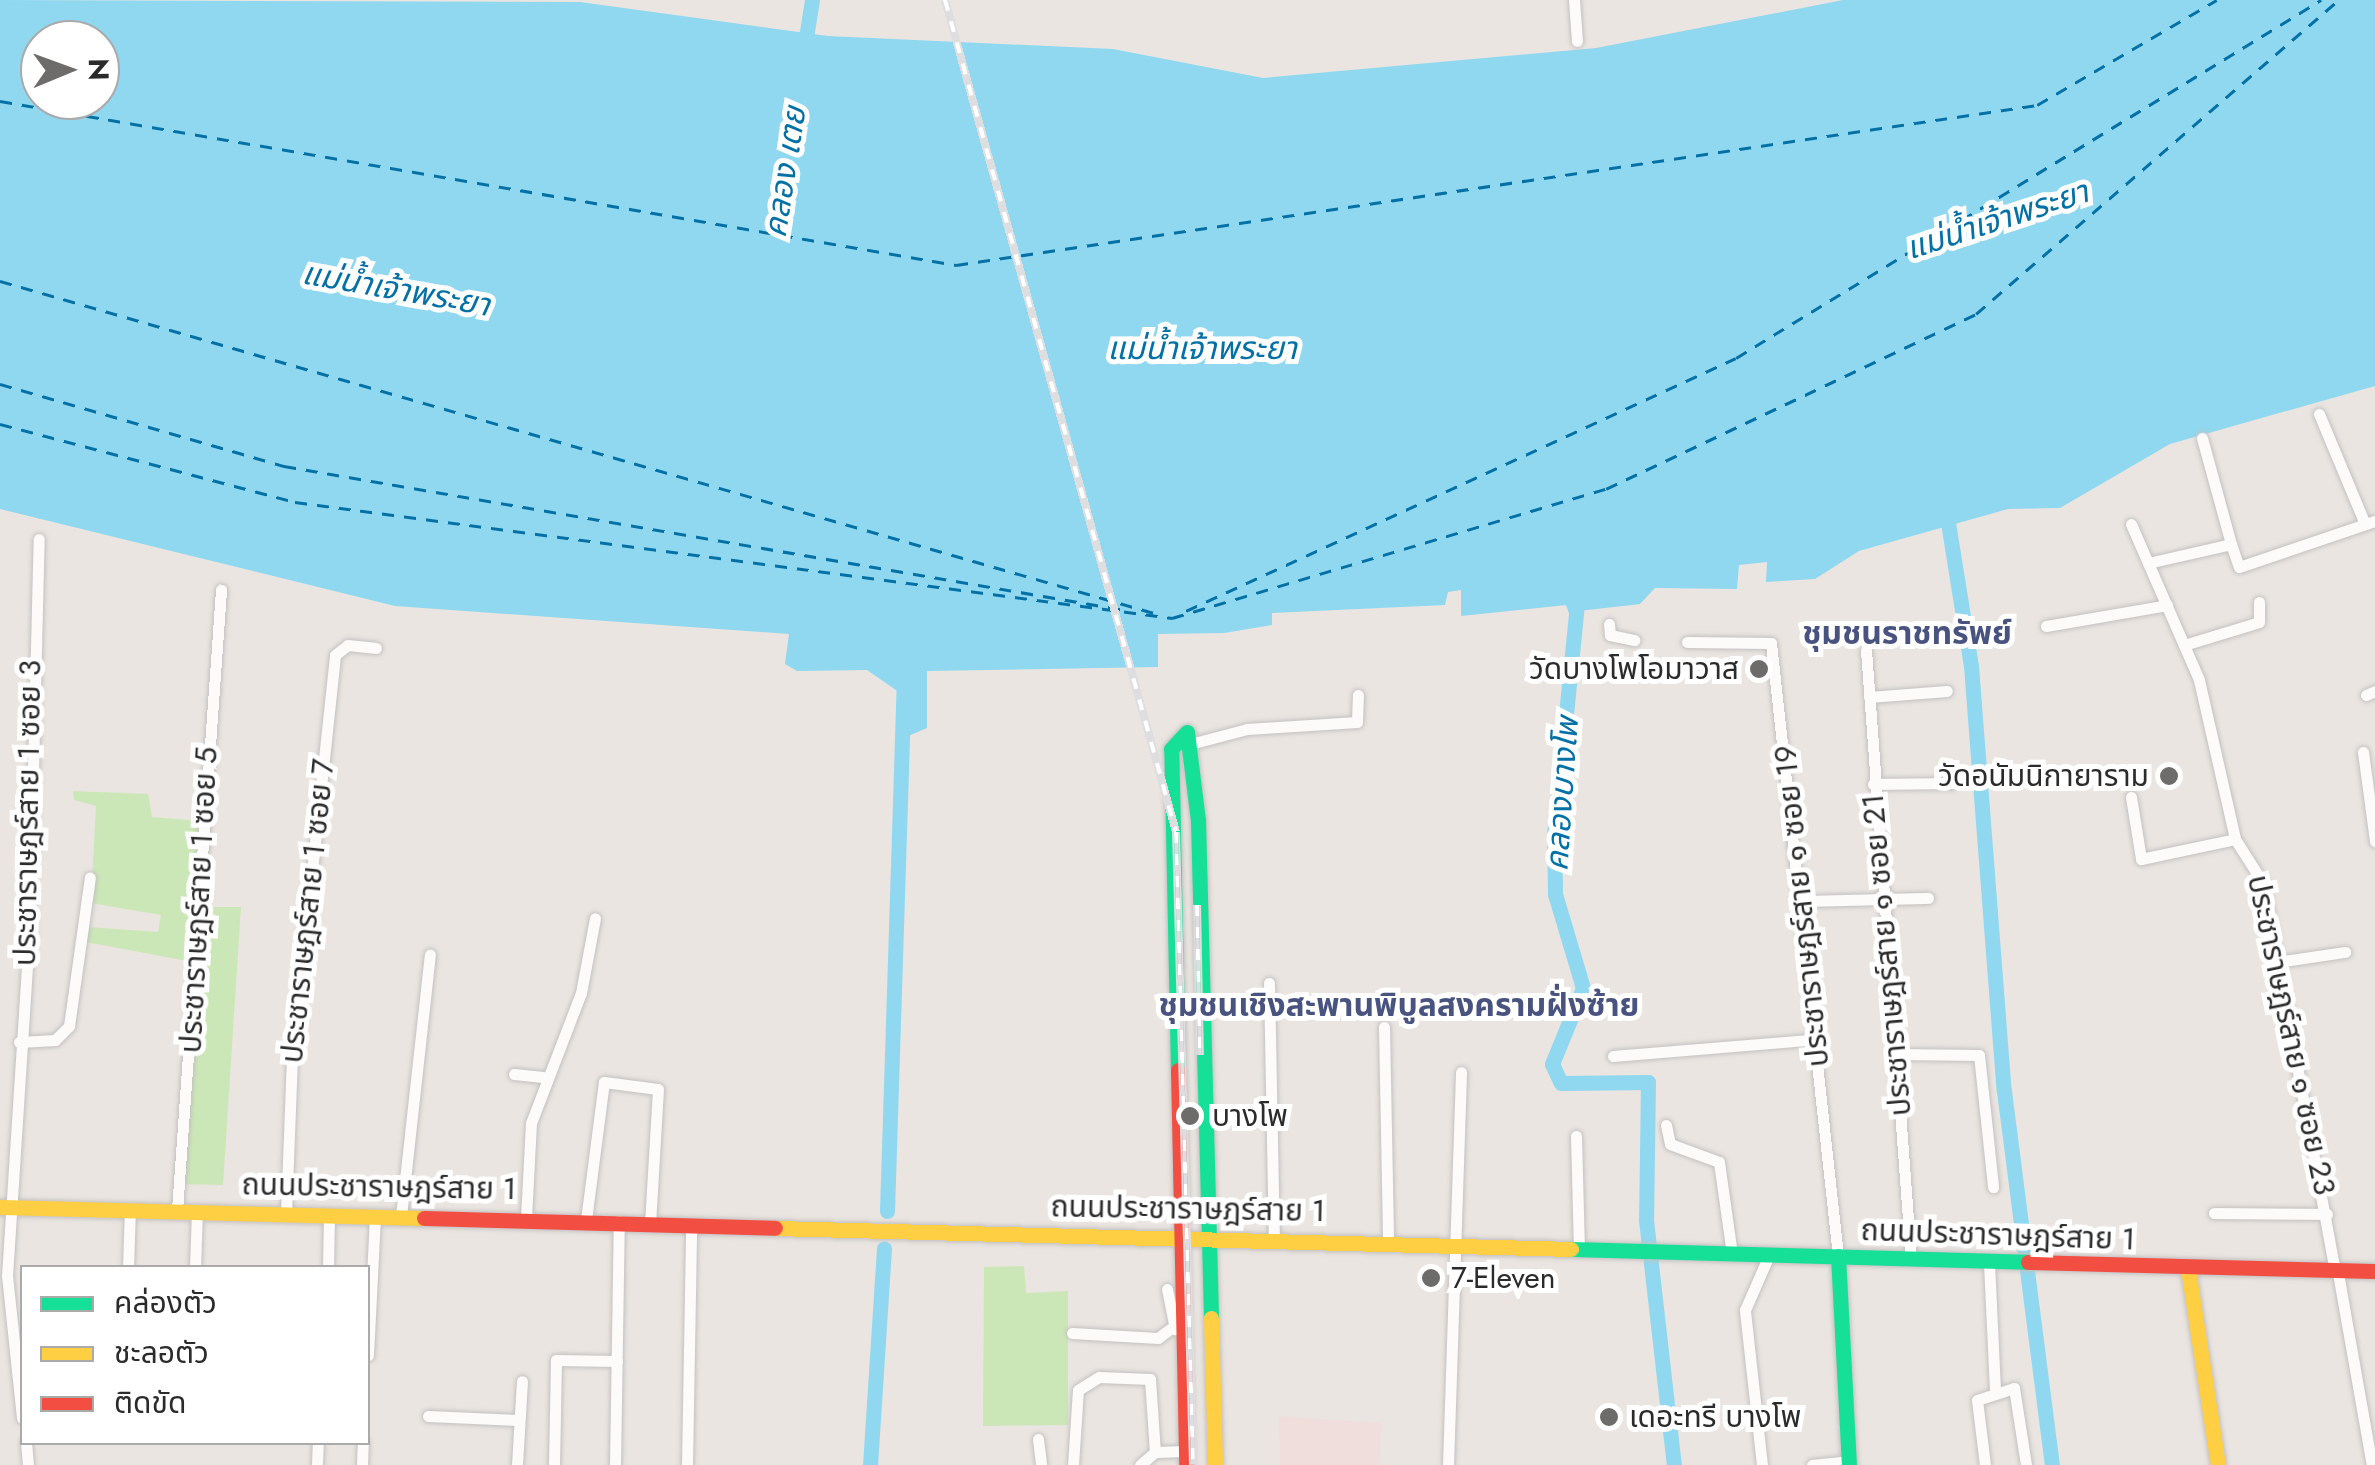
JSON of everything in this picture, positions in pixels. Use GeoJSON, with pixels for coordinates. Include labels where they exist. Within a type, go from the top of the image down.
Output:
{"type":"FeatureCollection","features":[{"type":"Feature","properties":{"kind":"main road"},"geometry":{"type":"LineString","coordinates":[[1186,1458],[1177,1328],[1182,1235],[1171,749],[1181,733],[1194,743],[1212,1235],[1215,1465]]}},
{"type":"Feature","properties":{"kind":"main road","name":"ถนนประชาราษฎร์สาย 1"},"geometry":{"type":"LineString","coordinates":[[5,1207],[1212,1235],[2016,1264],[2375,1271]]}},
{"type":"Feature","properties":{"kind":"main road"},"geometry":{"type":"LineString","coordinates":[[1838,1256],[1848,1463]]}},
{"type":"Feature","properties":{"kind":"main road"},"geometry":{"type":"LineString","coordinates":[[2188,1269],[2218,1465]]}},
{"type":"Feature","properties":{"kind":"street"},"geometry":{"type":"LineString","coordinates":[[1574,0],[1578,42]]}},
{"type":"Feature","properties":{"kind":"street"},"geometry":{"type":"LineString","coordinates":[[2202,438],[2239,567],[2370,523],[2319,414]]}},
{"type":"Feature","properties":{"kind":"street","name":"ประชาราษฎร์สาย ๑ ซอย 23"},"geometry":{"type":"LineString","coordinates":[[2131,524],[2184,645],[2219,743],[2235,839],[2263,883],[2372,1465]]}},
{"type":"Feature","properties":{"kind":"street","name":"ประชาราษฎร์สาย 1 ซอย 3"},"geometry":{"type":"LineString","coordinates":[[20,1399],[7,1276],[5,1207],[19,1042],[39,538]]}},
{"type":"Feature","properties":{"kind":"street"},"geometry":{"type":"LineString","coordinates":[[2148,563],[2232,544]]}},
{"type":"Feature","properties":{"kind":"street","name":"ประชาราษฎร์สาย 1 ซอย 5"},"geometry":{"type":"LineString","coordinates":[[177,1210],[221,590]]}},
{"type":"Feature","properties":{"kind":"street"},"geometry":{"type":"LineString","coordinates":[[2184,645],[2259,622],[2260,602]]}},
{"type":"Feature","properties":{"kind":"street"},"geometry":{"type":"LineString","coordinates":[[2046,626],[2167,605]]}},
{"type":"Feature","properties":{"kind":"street"},"geometry":{"type":"LineString","coordinates":[[1609,624],[1610,635],[1634,640]]}},
{"type":"Feature","properties":{"kind":"street","name":"ประชาราษฎร์สาย ๑ ซอย 19"},"geometry":{"type":"LineString","coordinates":[[1687,642],[1771,643],[1818,1039],[1838,1256]]}},
{"type":"Feature","properties":{"kind":"street","name":"ประชาราษฎร์สาย 1 ซอย 7"},"geometry":{"type":"LineString","coordinates":[[286,1213],[292,1058],[335,655],[348,645],[376,648]]}},
{"type":"Feature","properties":{"kind":"street","name":"ประชาราษฎร์สาย ๑ ซอย 21"},"geometry":{"type":"LineString","coordinates":[[1866,650],[1880,902],[1911,1260]]}},
{"type":"Feature","properties":{"kind":"street"},"geometry":{"type":"LineString","coordinates":[[1869,697],[1947,691]]}},
{"type":"Feature","properties":{"kind":"street"},"geometry":{"type":"LineString","coordinates":[[1194,743],[1252,728],[1357,722],[1358,695]]}},
{"type":"Feature","properties":{"kind":"street"},"geometry":{"type":"LineString","coordinates":[[2363,752],[2375,841]]}},
{"type":"Feature","properties":{"kind":"street"},"geometry":{"type":"LineString","coordinates":[[1873,784],[1952,783]]}},
{"type":"Feature","properties":{"kind":"street"},"geometry":{"type":"LineString","coordinates":[[2131,797],[2141,858],[2235,839]]}},
{"type":"Feature","properties":{"kind":"street"},"geometry":{"type":"LineString","coordinates":[[19,1042],[54,1040],[69,1026],[90,877]]}},
{"type":"Feature","properties":{"kind":"street"},"geometry":{"type":"LineString","coordinates":[[1801,902],[1928,898]]}},
{"type":"Feature","properties":{"kind":"street"},"geometry":{"type":"LineString","coordinates":[[526,1218],[543,1077],[582,993],[596,918]]}},
{"type":"Feature","properties":{"kind":"street"},"geometry":{"type":"LineString","coordinates":[[2277,962],[2345,952]]}},
{"type":"Feature","properties":{"kind":"street"},"geometry":{"type":"LineString","coordinates":[[401,1216],[430,955]]}},
{"type":"Feature","properties":{"kind":"street"},"geometry":{"type":"LineString","coordinates":[[1269,983],[1274,1237]]}},
{"type":"Feature","properties":{"kind":"street"},"geometry":{"type":"LineString","coordinates":[[1384,1026],[1388,1242]]}},
{"type":"Feature","properties":{"kind":"street"},"geometry":{"type":"LineString","coordinates":[[1614,1056],[1818,1039]]}},
{"type":"Feature","properties":{"kind":"street"},"geometry":{"type":"LineString","coordinates":[[1896,1054],[1979,1055],[1993,1187]]}},
{"type":"Feature","properties":{"kind":"street"},"geometry":{"type":"LineString","coordinates":[[1448,1465],[1452,1244],[1461,1072]]}},
{"type":"Feature","properties":{"kind":"street"},"geometry":{"type":"LineString","coordinates":[[514,1074],[543,1077]]}},
{"type":"Feature","properties":{"kind":"street"},"geometry":{"type":"LineString","coordinates":[[586,1220],[604,1082],[658,1089],[650,1222]]}},
{"type":"Feature","properties":{"kind":"street"},"geometry":{"type":"LineString","coordinates":[[1666,1125],[1670,1144],[1718,1162],[1732,1254]]}},
{"type":"Feature","properties":{"kind":"street"},"geometry":{"type":"LineString","coordinates":[[1576,1136],[1579,1248]]}},
{"type":"Feature","properties":{"kind":"street"},"geometry":{"type":"LineString","coordinates":[[128,1265],[130,1209]]}},
{"type":"Feature","properties":{"kind":"street"},"geometry":{"type":"LineString","coordinates":[[195,1265],[197,1211]]}},
{"type":"Feature","properties":{"kind":"street"},"geometry":{"type":"LineString","coordinates":[[2214,1213],[2327,1214]]}},
{"type":"Feature","properties":{"kind":"street"},"geometry":{"type":"LineString","coordinates":[[328,1265],[329,1214]]}},
{"type":"Feature","properties":{"kind":"street"},"geometry":{"type":"LineString","coordinates":[[370,1314],[375,1215]]}},
{"type":"Feature","properties":{"kind":"street"},"geometry":{"type":"LineString","coordinates":[[615,1465],[619,1221]]}},
{"type":"Feature","properties":{"kind":"street"},"geometry":{"type":"LineString","coordinates":[[687,1465],[691,1224]]}},
{"type":"Feature","properties":{"kind":"street"},"geometry":{"type":"LineString","coordinates":[[1762,1465],[1745,1310],[1769,1255]]}},
{"type":"Feature","properties":{"kind":"street"},"geometry":{"type":"LineString","coordinates":[[1989,1263],[1994,1389]]}},
{"type":"Feature","properties":{"kind":"street"},"geometry":{"type":"LineString","coordinates":[[1072,1333],[1158,1338],[1177,1328],[1168,1289]]}},
{"type":"Feature","properties":{"kind":"street"},"geometry":{"type":"LineString","coordinates":[[554,1465],[556,1360],[616,1361]]}},
{"type":"Feature","properties":{"kind":"street"},"geometry":{"type":"LineString","coordinates":[[1073,1465],[1078,1390],[1099,1377],[1150,1378],[1155,1452]]}},
{"type":"Feature","properties":{"kind":"street"},"geometry":{"type":"LineString","coordinates":[[517,1465],[522,1380]]}},
{"type":"Feature","properties":{"kind":"street"},"geometry":{"type":"LineString","coordinates":[[1985,1465],[1977,1400],[1994,1389],[2017,1390],[2026,1465]]}},
{"type":"Feature","properties":{"kind":"street"},"geometry":{"type":"LineString","coordinates":[[428,1416],[518,1420]]}},
{"type":"Feature","properties":{"kind":"street"},"geometry":{"type":"LineString","coordinates":[[1038,1439],[1041,1465]]}},
{"type":"Feature","properties":{"kind":"street"},"geometry":{"type":"LineString","coordinates":[[1155,1452],[1186,1458]]}},
{"type":"Feature","properties":{"kind":"street"},"geometry":{"type":"LineString","coordinates":[[1140,1465],[1155,1452]]}},
{"type":"Feature","properties":{"kind":"street"},"geometry":{"type":"LineString","coordinates":[[1812,1465],[1848,1463]]}},
{"type":"Feature","properties":{"kind":"shaded area"},"geometry":{"type":"Polygon","coordinates":[[[1279,1416],[1381,1423],[1380,1465],[1280,1465],[1279,1416]]]}},
{"type":"Feature","properties":{"kind":"green space"},"geometry":{"type":"Polygon","coordinates":[[[73,791],[148,794],[152,817],[212,822],[206,907],[241,907],[223,1185],[173,1184],[192,962],[86,942],[88,927],[158,932],[161,915],[91,903],[96,806],[74,800],[73,791]]]}},
{"type":"Feature","properties":{"kind":"green space"},"geometry":{"type":"Polygon","coordinates":[[[1024,1266],[1026,1293],[1068,1291],[1068,1425],[983,1426],[984,1267],[1024,1266]]]}},
{"type":"Feature","properties":{"kind":"water","name":"แม่น้ำเจ้าพระยา"},"geometry":{"type":"Polygon","coordinates":[[[0,0],[580,2],[828,36],[1113,49],[1263,78],[1596,48],[1843,0],[2375,0],[2375,386],[2170,444],[2060,508],[2008,509],[1859,551],[1815,579],[1766,582],[1767,562],[1739,565],[1737,589],[1655,588],[1640,604],[1579,611],[1572,622],[1566,605],[1461,616],[1461,590],[1448,592],[1445,605],[1272,613],[1272,625],[1224,633],[1158,634],[1158,667],[927,671],[927,728],[906,737],[906,697],[867,670],[797,671],[785,664],[789,634],[395,606],[0,509],[0,0]]]}},
{"type":"Feature","properties":{"kind":"waterway","name":"คลอง เตย"},"geometry":{"type":"LineString","coordinates":[[804,50],[812,0]]}},
{"type":"Feature","properties":{"kind":"waterway"},"geometry":{"type":"LineString","coordinates":[[1946,510],[1971,666],[2004,1091],[2052,1465]]}},
{"type":"Feature","properties":{"kind":"waterway","name":"คลองบางโพ"},"geometry":{"type":"LineString","coordinates":[[1578,594],[1554,834],[1555,894],[1583,988],[1552,1064],[1561,1083],[1648,1082],[1646,1220],[1674,1465]]}},
{"type":"Feature","properties":{"kind":"waterway"},"geometry":{"type":"LineString","coordinates":[[887,1211],[904,675]]}},
{"type":"Feature","properties":{"kind":"waterway"},"geometry":{"type":"LineString","coordinates":[[870,1465],[884,1248]]}},
{"type":"Feature","properties":{"kind":"ferry route"},"geometry":{"type":"LineString","coordinates":[[0,101],[956,265],[2037,105],[2217,0]]}},
{"type":"Feature","properties":{"kind":"ferry route"},"geometry":{"type":"LineString","coordinates":[[1186,611],[1736,358],[2321,0]]}},
{"type":"Feature","properties":{"kind":"ferry route"},"geometry":{"type":"LineString","coordinates":[[0,424],[295,502],[1172,618],[1606,489],[1976,314],[2338,0]]}},
{"type":"Feature","properties":{"kind":"ferry route"},"geometry":{"type":"LineString","coordinates":[[0,281],[1161,615]]}},
{"type":"Feature","properties":{"kind":"ferry route"},"geometry":{"type":"LineString","coordinates":[[0,384],[284,466],[1125,610]]}},
{"type":"Feature","properties":{"kind":"railway"},"geometry":{"type":"LineString","coordinates":[[945,0],[1176,832],[1193,1465]]}},
{"type":"Feature","properties":{"kind":"railway"},"geometry":{"type":"LineString","coordinates":[[1197,905],[1200,1055]]}},
{"type":"Feature","properties":{"kind":"traffic: fast"},"geometry":{"type":"LineString","coordinates":[[1178,1070],[1171,749],[1187,732],[1198,820],[1211,1318]]}},
{"type":"Feature","properties":{"kind":"traffic: fast"},"geometry":{"type":"LineString","coordinates":[[1571,1249],[2028,1262]]}},
{"type":"Feature","properties":{"kind":"traffic: fast"},"geometry":{"type":"LineString","coordinates":[[1838,1256],[1849,1465]]}},
{"type":"Feature","properties":{"kind":"traffic: slow"},"geometry":{"type":"LineString","coordinates":[[0,1207],[424,1218]]}},
{"type":"Feature","properties":{"kind":"traffic: slow"},"geometry":{"type":"LineString","coordinates":[[775,1228],[1571,1249]]}},
{"type":"Feature","properties":{"kind":"traffic: slow"},"geometry":{"type":"LineString","coordinates":[[2188,1269],[2218,1465]]}},
{"type":"Feature","properties":{"kind":"traffic: slow"},"geometry":{"type":"LineString","coordinates":[[1211,1318],[1215,1465]]}},
{"type":"Feature","properties":{"kind":"traffic: jam"},"geometry":{"type":"LineString","coordinates":[[1178,1070],[1186,1465]]}},
{"type":"Feature","properties":{"kind":"traffic: jam"},"geometry":{"type":"LineString","coordinates":[[424,1218],[775,1228]]}},
{"type":"Feature","properties":{"kind":"traffic: jam"},"geometry":{"type":"LineString","coordinates":[[2028,1262],[2375,1271]]}},
{"type":"Feature","properties":{"kind":"place","name":"วัดบางโพโอมาวาส"},"geometry":{"type":"Point","coordinates":[1759,669]}},
{"type":"Feature","properties":{"kind":"place","name":"วัดอนัมนิกายาราม"},"geometry":{"type":"Point","coordinates":[2169,776]}},
{"type":"Feature","properties":{"kind":"place","name":"บางโพ"},"geometry":{"type":"Point","coordinates":[1190,1116]}},
{"type":"Feature","properties":{"kind":"place","name":"7-Eleven"},"geometry":{"type":"Point","coordinates":[1431,1278]}},
{"type":"Feature","properties":{"kind":"place","name":"เดอะทรี บางโพ"},"geometry":{"type":"Point","coordinates":[1609,1417]}},
{"type":"Feature","properties":{"kind":"district","name":"ชุมชนราชทรัพย์"},"geometry":{"type":"Point","coordinates":[1907,633]}},
{"type":"Feature","properties":{"kind":"district","name":"ชุมชนเชิงสะพานพิบูลสงครามฝั่งซ้าย"},"geometry":{"type":"Point","coordinates":[1399,1005]}}]}
